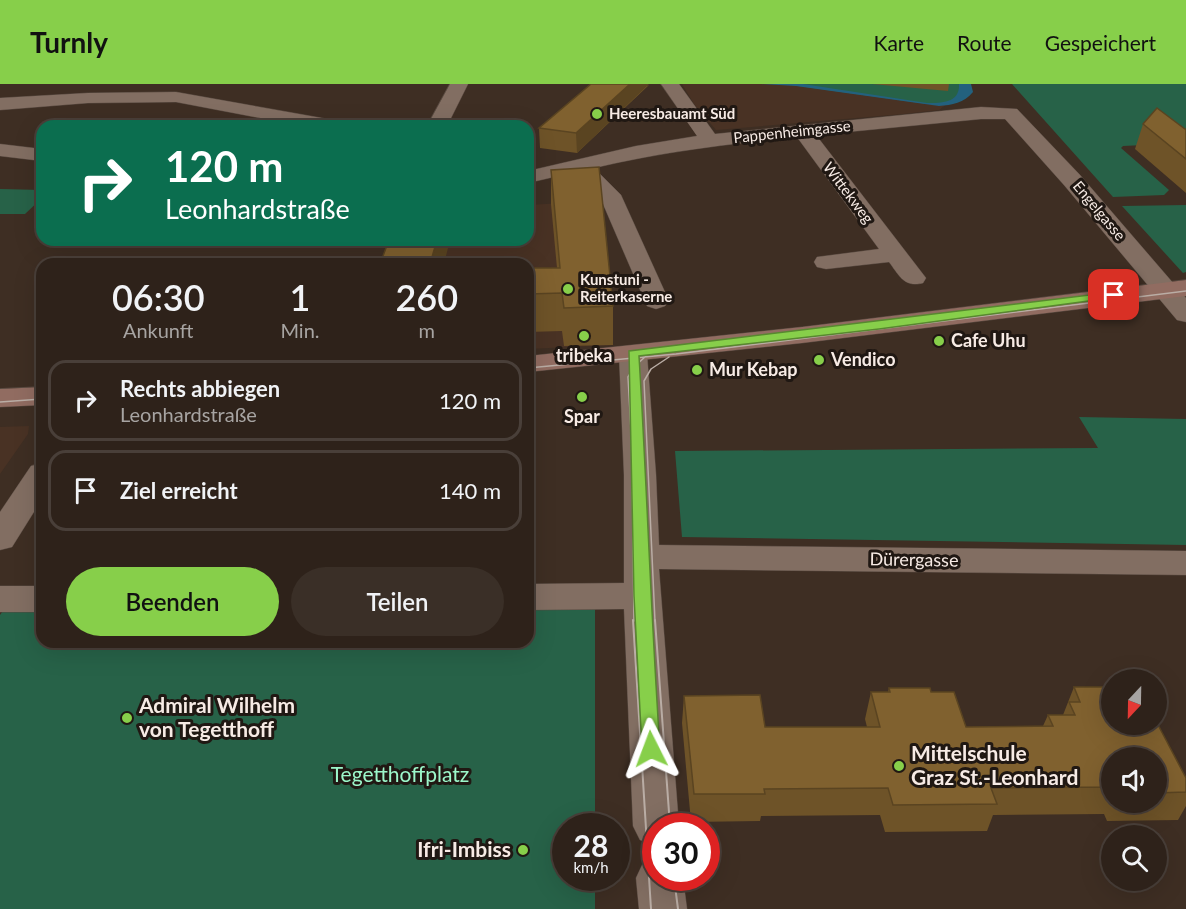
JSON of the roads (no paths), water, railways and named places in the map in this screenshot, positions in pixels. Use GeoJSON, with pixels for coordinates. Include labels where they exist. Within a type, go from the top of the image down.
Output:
{"type":"FeatureCollection","features":[{"type":"Feature","properties":{"kind":"main road"},"geometry":{"type":"LineString","coordinates":[[534,363],[633,354],[1175,289]]}},
{"type":"Feature","properties":{"kind":"main road"},"geometry":{"type":"LineString","coordinates":[[0,398],[36,396]]}},
{"type":"Feature","properties":{"kind":"street"},"geometry":{"type":"LineString","coordinates":[[176,97],[192,84]]}},
{"type":"Feature","properties":{"kind":"street"},"geometry":{"type":"LineString","coordinates":[[439,120],[459,84]]}},
{"type":"Feature","properties":{"kind":"street"},"geometry":{"type":"LineString","coordinates":[[670,84],[710,140]]}},
{"type":"Feature","properties":{"kind":"street"},"geometry":{"type":"LineString","coordinates":[[0,104],[88,98],[176,97],[301,120]]}},
{"type":"Feature","properties":{"kind":"street","name":"Pappenheimgasse"},"geometry":{"type":"LineString","coordinates":[[534,175],[578,164],[710,140],[1008,112]]}},
{"type":"Feature","properties":{"kind":"street","name":"Engelgasse"},"geometry":{"type":"LineString","coordinates":[[1008,112],[1013,114],[1175,289],[1186,314]]}},
{"type":"Feature","properties":{"kind":"street","name":"Wittekweg"},"geometry":{"type":"LineString","coordinates":[[802,131],[914,278]]}},
{"type":"Feature","properties":{"kind":"street"},"geometry":{"type":"LineString","coordinates":[[0,150],[36,153]]}},
{"type":"Feature","properties":{"kind":"street"},"geometry":{"type":"LineString","coordinates":[[578,164],[610,195],[656,301]]}},
{"type":"Feature","properties":{"kind":"street"},"geometry":{"type":"LineString","coordinates":[[826,262],[895,254]]}},
{"type":"Feature","properties":{"kind":"street"},"geometry":{"type":"LineString","coordinates":[[633,354],[642,596],[655,813]]}},
{"type":"Feature","properties":{"kind":"street"},"geometry":{"type":"LineString","coordinates":[[0,539],[36,482]]}},
{"type":"Feature","properties":{"kind":"street","name":"Dürergasse"},"geometry":{"type":"LineString","coordinates":[[642,557],[1186,563]]}},
{"type":"Feature","properties":{"kind":"street"},"geometry":{"type":"LineString","coordinates":[[534,597],[642,596]]}},
{"type":"Feature","properties":{"kind":"street"},"geometry":{"type":"LineString","coordinates":[[0,599],[36,599]]}},
{"type":"Feature","properties":{"kind":"street"},"geometry":{"type":"LineString","coordinates":[[661,891],[663,909]]}},
{"type":"Feature","properties":{"kind":"water"},"geometry":{"type":"Polygon","coordinates":[[[761,84],[803,84],[927,103],[949,101],[957,95],[959,84],[971,84],[973,92],[966,99],[957,103],[939,106],[796,86],[761,84]]]}},
{"type":"Feature","properties":{"kind":"tram line"},"geometry":{"type":"LineString","coordinates":[[645,357],[1186,291]]}},
{"type":"Feature","properties":{"kind":"tram line"},"geometry":{"type":"LineString","coordinates":[[534,367],[645,357]]}},
{"type":"Feature","properties":{"kind":"tram line"},"geometry":{"type":"LineString","coordinates":[[634,621],[632,448],[628,377],[634,367],[645,357]]}},
{"type":"Feature","properties":{"kind":"tram line"},"geometry":{"type":"LineString","coordinates":[[655,621],[644,381],[651,369],[669,357]]}},
{"type":"Feature","properties":{"kind":"tram line"},"geometry":{"type":"LineString","coordinates":[[0,402],[36,399]]}},
{"type":"Feature","properties":{"kind":"tram line"},"geometry":{"type":"LineString","coordinates":[[633,620],[651,909]]}},
{"type":"Feature","properties":{"kind":"tram line"},"geometry":{"type":"LineString","coordinates":[[655,620],[669,813]]}},
{"type":"Feature","properties":{"kind":"tram line"},"geometry":{"type":"LineString","coordinates":[[676,891],[678,909]]}},
{"type":"Feature","properties":{"kind":"place","name":"Heeresbauamt Süd"},"geometry":{"type":"Point","coordinates":[597,114]}},
{"type":"Feature","properties":{"kind":"place","name":"Kunstuni - Reiterkaserne"},"geometry":{"type":"Point","coordinates":[568,289]}},
{"type":"Feature","properties":{"kind":"place","name":"tribeka"},"geometry":{"type":"Point","coordinates":[584,336]}},
{"type":"Feature","properties":{"kind":"place","name":"Cafe Uhu"},"geometry":{"type":"Point","coordinates":[939,341]}},
{"type":"Feature","properties":{"kind":"place","name":"Vendico"},"geometry":{"type":"Point","coordinates":[819,360]}},
{"type":"Feature","properties":{"kind":"place","name":"Mur Kebap"},"geometry":{"type":"Point","coordinates":[697,370]}},
{"type":"Feature","properties":{"kind":"place","name":"Spar"},"geometry":{"type":"Point","coordinates":[582,397]}},
{"type":"Feature","properties":{"kind":"place","name":"Admiral Wilhelm von Tegetthoff"},"geometry":{"type":"Point","coordinates":[127,718]}},
{"type":"Feature","properties":{"kind":"place","name":"Mittelschule Graz St.-Leonhard"},"geometry":{"type":"Point","coordinates":[899,766]}},
{"type":"Feature","properties":{"kind":"place","name":"Ifri-Imbiss"},"geometry":{"type":"Point","coordinates":[523,850]}},
{"type":"Feature","properties":{"kind":"park label","name":"Tegetthoffplatz"},"geometry":{"type":"Point","coordinates":[400,775]}}]}
